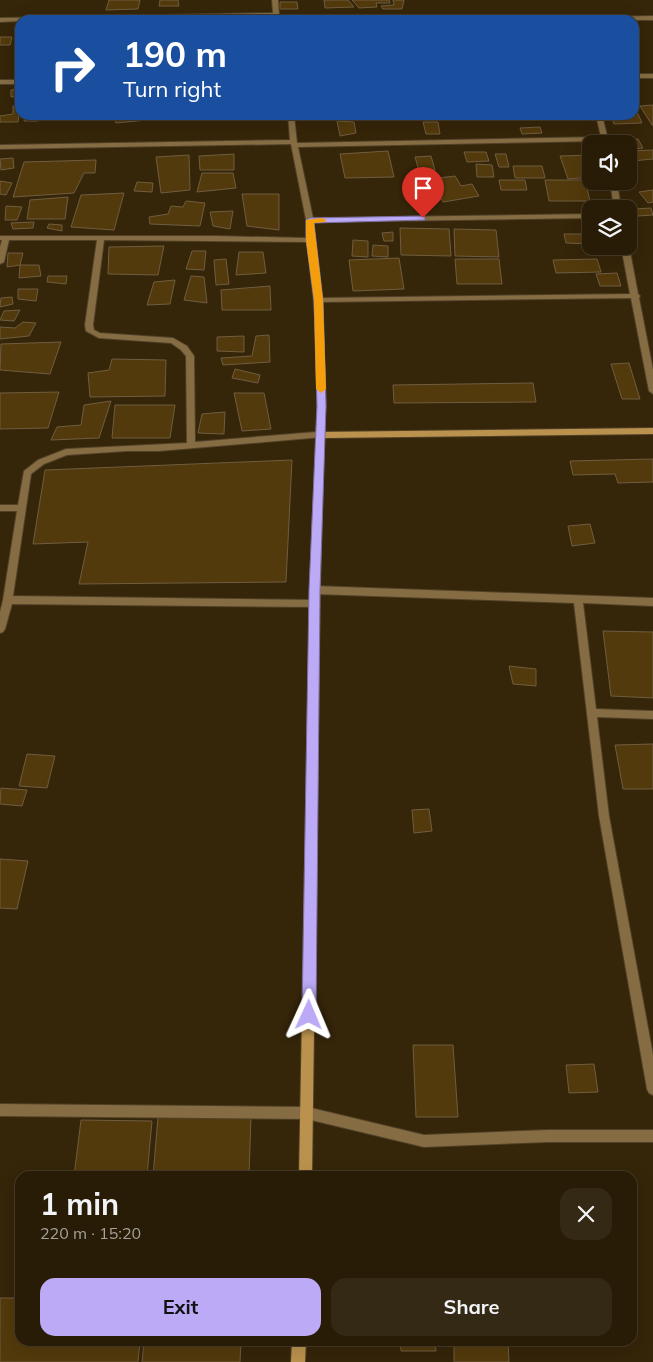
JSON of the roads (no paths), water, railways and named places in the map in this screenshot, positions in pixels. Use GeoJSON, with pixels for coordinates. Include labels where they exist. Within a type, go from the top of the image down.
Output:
{"type":"FeatureCollection","features":[{"type":"Feature","properties":{"kind":"main road"},"geometry":{"type":"LineString","coordinates":[[305,1171],[308,1113],[314,604],[320,435],[653,431]]}},
{"type":"Feature","properties":{"kind":"main road"},"geometry":{"type":"LineString","coordinates":[[298,1362],[299,1346]]}},
{"type":"Feature","properties":{"kind":"street"},"geometry":{"type":"LineString","coordinates":[[276,0],[276,15]]}},
{"type":"Feature","properties":{"kind":"street"},"geometry":{"type":"LineString","coordinates":[[639,18],[653,18]]}},
{"type":"Feature","properties":{"kind":"street"},"geometry":{"type":"LineString","coordinates":[[0,20],[15,20]]}},
{"type":"Feature","properties":{"kind":"street"},"geometry":{"type":"LineString","coordinates":[[639,76],[653,76]]}},
{"type":"Feature","properties":{"kind":"street"},"geometry":{"type":"LineString","coordinates":[[0,82],[15,82]]}},
{"type":"Feature","properties":{"kind":"street"},"geometry":{"type":"LineString","coordinates":[[0,629],[8,600],[26,473],[41,462],[66,452],[159,448],[320,435],[322,406],[318,300],[310,240],[310,220],[294,144],[292,120]]}},
{"type":"Feature","properties":{"kind":"street"},"geometry":{"type":"LineString","coordinates":[[600,120],[604,135]]}},
{"type":"Feature","properties":{"kind":"street"},"geometry":{"type":"LineString","coordinates":[[0,147],[582,141]]}},
{"type":"Feature","properties":{"kind":"street"},"geometry":{"type":"LineString","coordinates":[[310,220],[582,216]]}},
{"type":"Feature","properties":{"kind":"street"},"geometry":{"type":"LineString","coordinates":[[0,262],[3,238],[310,240]]}},
{"type":"Feature","properties":{"kind":"street"},"geometry":{"type":"LineString","coordinates":[[101,239],[89,325],[90,330],[98,335],[173,341],[184,348],[190,356],[190,445]]}},
{"type":"Feature","properties":{"kind":"street"},"geometry":{"type":"LineString","coordinates":[[627,255],[653,391]]}},
{"type":"Feature","properties":{"kind":"street"},"geometry":{"type":"LineString","coordinates":[[318,300],[636,296]]}},
{"type":"Feature","properties":{"kind":"street"},"geometry":{"type":"LineString","coordinates":[[0,508],[21,508]]}},
{"type":"Feature","properties":{"kind":"street"},"geometry":{"type":"LineString","coordinates":[[315,590],[653,602]]}},
{"type":"Feature","properties":{"kind":"street"},"geometry":{"type":"LineString","coordinates":[[8,600],[314,604]]}},
{"type":"Feature","properties":{"kind":"street"},"geometry":{"type":"LineString","coordinates":[[578,600],[604,816],[653,1089]]}},
{"type":"Feature","properties":{"kind":"street"},"geometry":{"type":"LineString","coordinates":[[592,713],[653,715]]}},
{"type":"Feature","properties":{"kind":"street"},"geometry":{"type":"LineString","coordinates":[[0,1110],[308,1113],[424,1142],[548,1136],[653,1136]]}}]}
